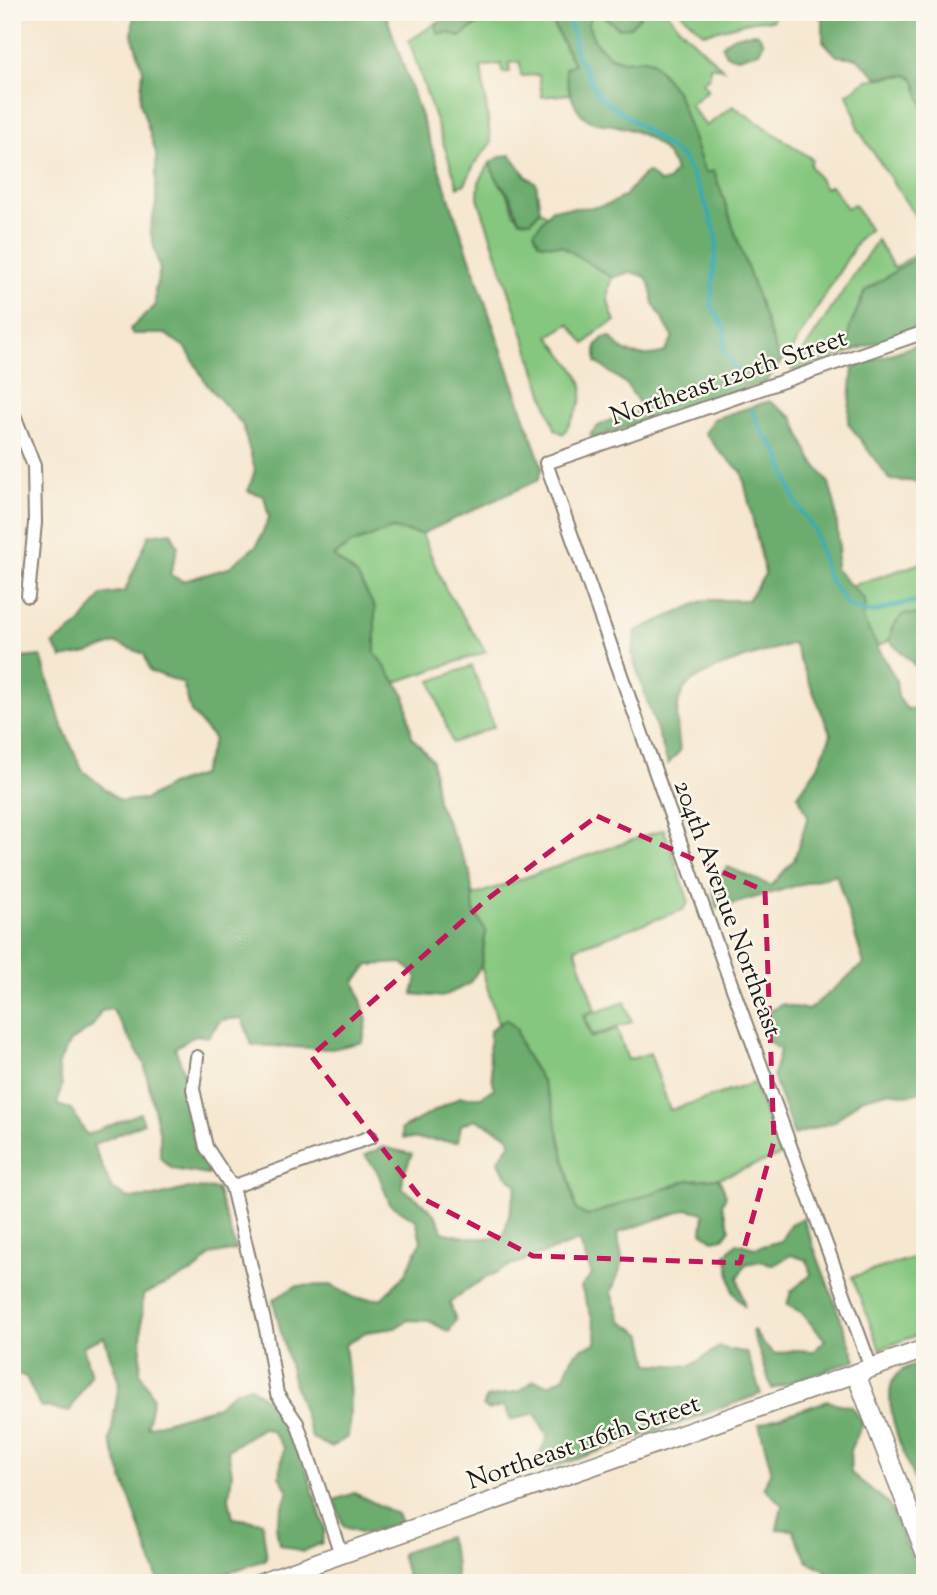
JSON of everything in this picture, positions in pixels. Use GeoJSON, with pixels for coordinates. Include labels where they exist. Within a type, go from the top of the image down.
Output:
{"type":"FeatureCollection","features":[{"type":"Feature","properties":{"kind":"street","name":"Northeast 120th Street"},"geometry":{"type":"LineString","coordinates":[[546,463],[925,332]]}},
{"type":"Feature","properties":{"kind":"street"},"geometry":{"type":"LineString","coordinates":[[12,410],[34,466],[35,523],[28,596]]}},
{"type":"Feature","properties":{"kind":"street","name":"204th Avenue Northeast"},"geometry":{"type":"LineString","coordinates":[[546,463],[864,1371]]}},
{"type":"Feature","properties":{"kind":"street"},"geometry":{"type":"LineString","coordinates":[[197,1057],[193,1089],[206,1147],[232,1187],[266,1329],[277,1394],[297,1423],[341,1554]]}},
{"type":"Feature","properties":{"kind":"street"},"geometry":{"type":"LineString","coordinates":[[232,1187],[371,1137]]}},
{"type":"Feature","properties":{"kind":"street","name":"Northeast 116th Street"},"geometry":{"type":"LineString","coordinates":[[259,1583],[925,1349]]}},
{"type":"Feature","properties":{"kind":"street"},"geometry":{"type":"LineString","coordinates":[[864,1371],[925,1552]]}},
{"type":"Feature","properties":{"kind":"highlighted area"},"geometry":{"type":"Polygon","coordinates":[[[597,816],[765,891],[774,1141],[740,1263],[533,1256],[420,1197],[311,1056],[486,900],[597,816]]]}},
{"type":"Feature","properties":{"kind":"green space"},"geometry":{"type":"Polygon","coordinates":[[[134,12],[385,12],[542,467],[538,480],[422,534],[392,529],[353,543],[333,556],[357,575],[375,608],[375,653],[405,695],[412,737],[432,760],[437,801],[470,872],[474,911],[486,931],[481,966],[469,984],[442,997],[413,994],[417,977],[403,963],[369,965],[355,981],[367,1020],[363,1042],[332,1049],[252,1045],[242,1018],[221,1020],[208,1037],[196,1035],[175,1048],[186,1077],[186,1095],[210,1166],[208,1175],[173,1169],[160,1158],[160,1136],[144,1063],[112,1009],[101,1011],[92,1027],[70,1042],[58,1064],[62,1085],[57,1105],[71,1109],[87,1135],[140,1113],[144,1123],[93,1145],[112,1189],[128,1198],[154,1197],[189,1188],[217,1189],[236,1250],[210,1255],[197,1270],[143,1295],[140,1372],[153,1397],[147,1427],[216,1407],[234,1392],[250,1386],[277,1410],[296,1438],[325,1529],[322,1543],[302,1552],[279,1544],[276,1526],[288,1491],[279,1476],[284,1448],[272,1431],[262,1428],[228,1450],[232,1473],[229,1498],[233,1518],[262,1522],[267,1559],[199,1583],[159,1583],[110,1441],[119,1383],[104,1337],[83,1346],[91,1375],[69,1412],[40,1406],[26,1377],[12,1372],[12,659],[41,656],[61,723],[82,770],[120,801],[146,799],[170,785],[201,775],[214,739],[191,712],[183,683],[150,671],[144,654],[116,643],[89,653],[62,658],[53,644],[80,624],[102,595],[125,591],[149,535],[171,532],[178,547],[170,575],[183,581],[228,568],[257,545],[269,518],[264,496],[248,491],[255,470],[242,424],[207,385],[186,348],[165,334],[132,334],[130,329],[155,306],[155,290],[160,270],[150,230],[156,204],[156,153],[140,102],[143,70],[132,35],[134,12]]]}},
{"type":"Feature","properties":{"kind":"green space"},"geometry":{"type":"Polygon","coordinates":[[[469,12],[520,12],[505,19],[480,23],[460,37],[449,33],[438,34],[436,23],[469,12]]]}},
{"type":"Feature","properties":{"kind":"green space"},"geometry":{"type":"Polygon","coordinates":[[[520,12],[547,12],[574,65],[565,68],[570,94],[542,97],[539,75],[521,76],[520,62],[509,63],[510,72],[503,73],[501,64],[481,67],[491,143],[475,163],[465,184],[458,187],[409,41],[436,23],[439,34],[449,33],[460,37],[480,23],[505,19],[520,12]]]}},
{"type":"Feature","properties":{"kind":"green space"},"geometry":{"type":"Polygon","coordinates":[[[547,12],[640,12],[641,16],[630,27],[619,28],[602,15],[593,13],[588,24],[595,42],[610,57],[624,61],[652,61],[677,92],[705,173],[714,171],[780,363],[766,382],[594,438],[590,435],[609,420],[634,415],[641,406],[626,384],[596,362],[596,346],[603,338],[611,337],[628,352],[649,355],[665,352],[673,337],[653,303],[651,287],[646,277],[631,272],[612,278],[562,246],[539,243],[534,232],[552,209],[607,204],[624,196],[648,172],[660,183],[668,181],[675,171],[672,162],[653,141],[626,128],[594,122],[581,113],[571,95],[565,68],[574,64],[547,12]]]}},
{"type":"Feature","properties":{"kind":"green space"},"geometry":{"type":"Polygon","coordinates":[[[640,12],[667,12],[723,69],[710,66],[710,76],[702,82],[708,90],[690,105],[706,126],[733,106],[812,159],[810,165],[825,188],[831,185],[847,208],[854,204],[870,230],[860,238],[787,357],[780,363],[714,171],[705,173],[677,92],[652,61],[624,61],[610,57],[595,42],[587,23],[593,13],[602,15],[619,28],[641,16],[640,12]]]}},
{"type":"Feature","properties":{"kind":"green space"},"geometry":{"type":"Polygon","coordinates":[[[680,12],[776,12],[772,21],[755,21],[703,33],[680,12]]]}},
{"type":"Feature","properties":{"kind":"green space"},"geometry":{"type":"Polygon","coordinates":[[[814,12],[925,12],[925,111],[914,78],[907,75],[877,77],[857,58],[837,56],[823,41],[823,20],[814,12]]]}},
{"type":"Feature","properties":{"kind":"green space"},"geometry":{"type":"Polygon","coordinates":[[[757,33],[764,42],[759,52],[738,58],[726,55],[722,46],[729,39],[742,34],[757,33]]]}},
{"type":"Feature","properties":{"kind":"green space"},"geometry":{"type":"Polygon","coordinates":[[[907,75],[914,79],[925,111],[925,231],[858,129],[847,94],[867,80],[907,75]]]}},
{"type":"Feature","properties":{"kind":"green space"},"geometry":{"type":"Polygon","coordinates":[[[511,155],[526,176],[536,183],[540,210],[531,221],[520,220],[513,202],[496,178],[490,163],[502,156],[511,155]]]}},
{"type":"Feature","properties":{"kind":"green space"},"geometry":{"type":"Polygon","coordinates":[[[490,163],[510,200],[514,214],[531,221],[540,210],[547,216],[541,224],[539,243],[562,246],[612,278],[608,300],[615,321],[599,330],[585,344],[569,324],[549,336],[577,373],[581,383],[580,404],[563,434],[555,429],[478,198],[479,182],[490,163]]]}},
{"type":"Feature","properties":{"kind":"green space"},"geometry":{"type":"Polygon","coordinates":[[[877,240],[894,268],[925,248],[925,252],[865,291],[850,327],[847,353],[791,370],[877,240]]]}},
{"type":"Feature","properties":{"kind":"green space"},"geometry":{"type":"Polygon","coordinates":[[[925,252],[925,325],[847,353],[850,327],[865,291],[925,252]]]}},
{"type":"Feature","properties":{"kind":"green space"},"geometry":{"type":"Polygon","coordinates":[[[925,342],[925,484],[890,480],[848,423],[853,367],[925,342]]]}},
{"type":"Feature","properties":{"kind":"green space"},"geometry":{"type":"Polygon","coordinates":[[[769,401],[793,418],[811,459],[829,483],[835,505],[839,547],[835,569],[865,600],[863,620],[896,680],[898,697],[907,709],[918,708],[924,691],[923,683],[917,669],[889,641],[892,628],[903,614],[918,615],[925,619],[925,1091],[909,1095],[887,1092],[861,1099],[834,1122],[794,1135],[773,1076],[780,1050],[767,1040],[757,1017],[783,1004],[808,1010],[864,964],[836,874],[716,909],[712,884],[728,867],[771,886],[794,860],[808,816],[798,795],[818,766],[831,735],[793,643],[716,669],[690,683],[683,691],[678,706],[680,751],[668,764],[632,655],[636,631],[705,600],[748,600],[765,574],[742,472],[720,452],[705,433],[713,419],[769,401]]]}},
{"type":"Feature","properties":{"kind":"green space"},"geometry":{"type":"Polygon","coordinates":[[[392,529],[422,534],[445,588],[486,652],[396,682],[375,653],[375,608],[333,556],[353,543],[392,529]]]}},
{"type":"Feature","properties":{"kind":"green space"},"geometry":{"type":"Polygon","coordinates":[[[925,562],[925,619],[918,615],[892,628],[889,641],[876,647],[863,620],[865,600],[851,586],[925,562]]]}},
{"type":"Feature","properties":{"kind":"green space"},"geometry":{"type":"Polygon","coordinates":[[[472,666],[494,727],[452,743],[431,681],[472,666]]]}},
{"type":"Feature","properties":{"kind":"green space"},"geometry":{"type":"Polygon","coordinates":[[[664,829],[689,902],[683,910],[575,948],[595,1010],[583,1015],[591,1038],[617,1029],[628,1060],[650,1053],[670,1110],[754,1083],[780,1156],[719,1178],[689,1180],[587,1216],[576,1210],[542,1081],[523,1050],[516,1028],[506,1019],[498,1024],[481,966],[486,931],[474,911],[472,896],[664,829]]]}},
{"type":"Feature","properties":{"kind":"green space"},"geometry":{"type":"Polygon","coordinates":[[[625,1002],[632,1022],[592,1036],[585,1016],[625,1002]]]}},
{"type":"Feature","properties":{"kind":"green space"},"geometry":{"type":"Polygon","coordinates":[[[506,1019],[516,1028],[523,1050],[552,1104],[576,1210],[587,1216],[689,1180],[719,1178],[726,1195],[722,1205],[730,1229],[723,1238],[713,1240],[702,1232],[704,1213],[688,1209],[617,1233],[623,1262],[611,1293],[621,1320],[643,1335],[649,1364],[691,1366],[719,1347],[747,1353],[761,1394],[543,1471],[536,1461],[548,1437],[535,1413],[511,1420],[504,1406],[489,1410],[483,1406],[487,1398],[520,1391],[534,1380],[549,1385],[564,1377],[574,1355],[596,1343],[594,1324],[581,1287],[592,1275],[579,1241],[495,1273],[464,1292],[450,1303],[456,1320],[449,1332],[429,1321],[408,1320],[395,1328],[366,1332],[345,1345],[350,1413],[348,1437],[331,1447],[312,1438],[294,1384],[273,1300],[296,1286],[331,1285],[355,1298],[381,1299],[405,1275],[421,1241],[416,1220],[390,1204],[378,1173],[365,1155],[383,1147],[412,1154],[403,1176],[402,1188],[432,1212],[442,1232],[481,1238],[504,1234],[517,1185],[505,1174],[498,1160],[510,1144],[509,1136],[475,1119],[461,1125],[458,1142],[403,1138],[401,1129],[460,1097],[481,1097],[494,1088],[489,1056],[490,1030],[506,1019]]]}},
{"type":"Feature","properties":{"kind":"green space"},"geometry":{"type":"Polygon","coordinates":[[[803,1218],[856,1360],[772,1389],[752,1331],[754,1330],[763,1344],[775,1354],[793,1350],[814,1351],[825,1340],[801,1312],[787,1305],[791,1291],[811,1275],[807,1260],[791,1255],[774,1265],[761,1261],[746,1264],[738,1278],[745,1307],[733,1292],[726,1254],[737,1243],[755,1248],[781,1241],[790,1224],[803,1218]]]}},
{"type":"Feature","properties":{"kind":"green space"},"geometry":{"type":"Polygon","coordinates":[[[925,1221],[925,1332],[880,1349],[852,1277],[919,1256],[913,1222],[925,1221]]]}},
{"type":"Feature","properties":{"kind":"green space"},"geometry":{"type":"Polygon","coordinates":[[[925,1361],[925,1504],[894,1425],[890,1393],[893,1380],[899,1373],[925,1361]]]}},
{"type":"Feature","properties":{"kind":"green space"},"geometry":{"type":"Polygon","coordinates":[[[827,1401],[852,1407],[863,1423],[850,1450],[851,1473],[888,1503],[918,1570],[915,1583],[829,1583],[825,1570],[807,1561],[793,1530],[777,1529],[782,1505],[764,1487],[771,1469],[759,1424],[827,1401]]]}},
{"type":"Feature","properties":{"kind":"green space"},"geometry":{"type":"Polygon","coordinates":[[[354,1493],[397,1514],[401,1522],[366,1534],[344,1527],[334,1500],[354,1493]]]}},
{"type":"Feature","properties":{"kind":"green space"},"geometry":{"type":"Polygon","coordinates":[[[448,1537],[456,1563],[456,1583],[409,1583],[401,1554],[448,1537]]]}},
{"type":"Feature","properties":{"kind":"waterway"},"geometry":{"type":"LineString","coordinates":[[568,12],[577,54],[599,96],[683,158],[701,192],[717,236],[711,305],[725,329],[724,350],[741,379]]}},
{"type":"Feature","properties":{"kind":"waterway"},"geometry":{"type":"LineString","coordinates":[[752,410],[761,430],[778,452],[796,503],[814,529],[828,578],[849,607],[868,612],[879,611],[925,600]]}}]}
